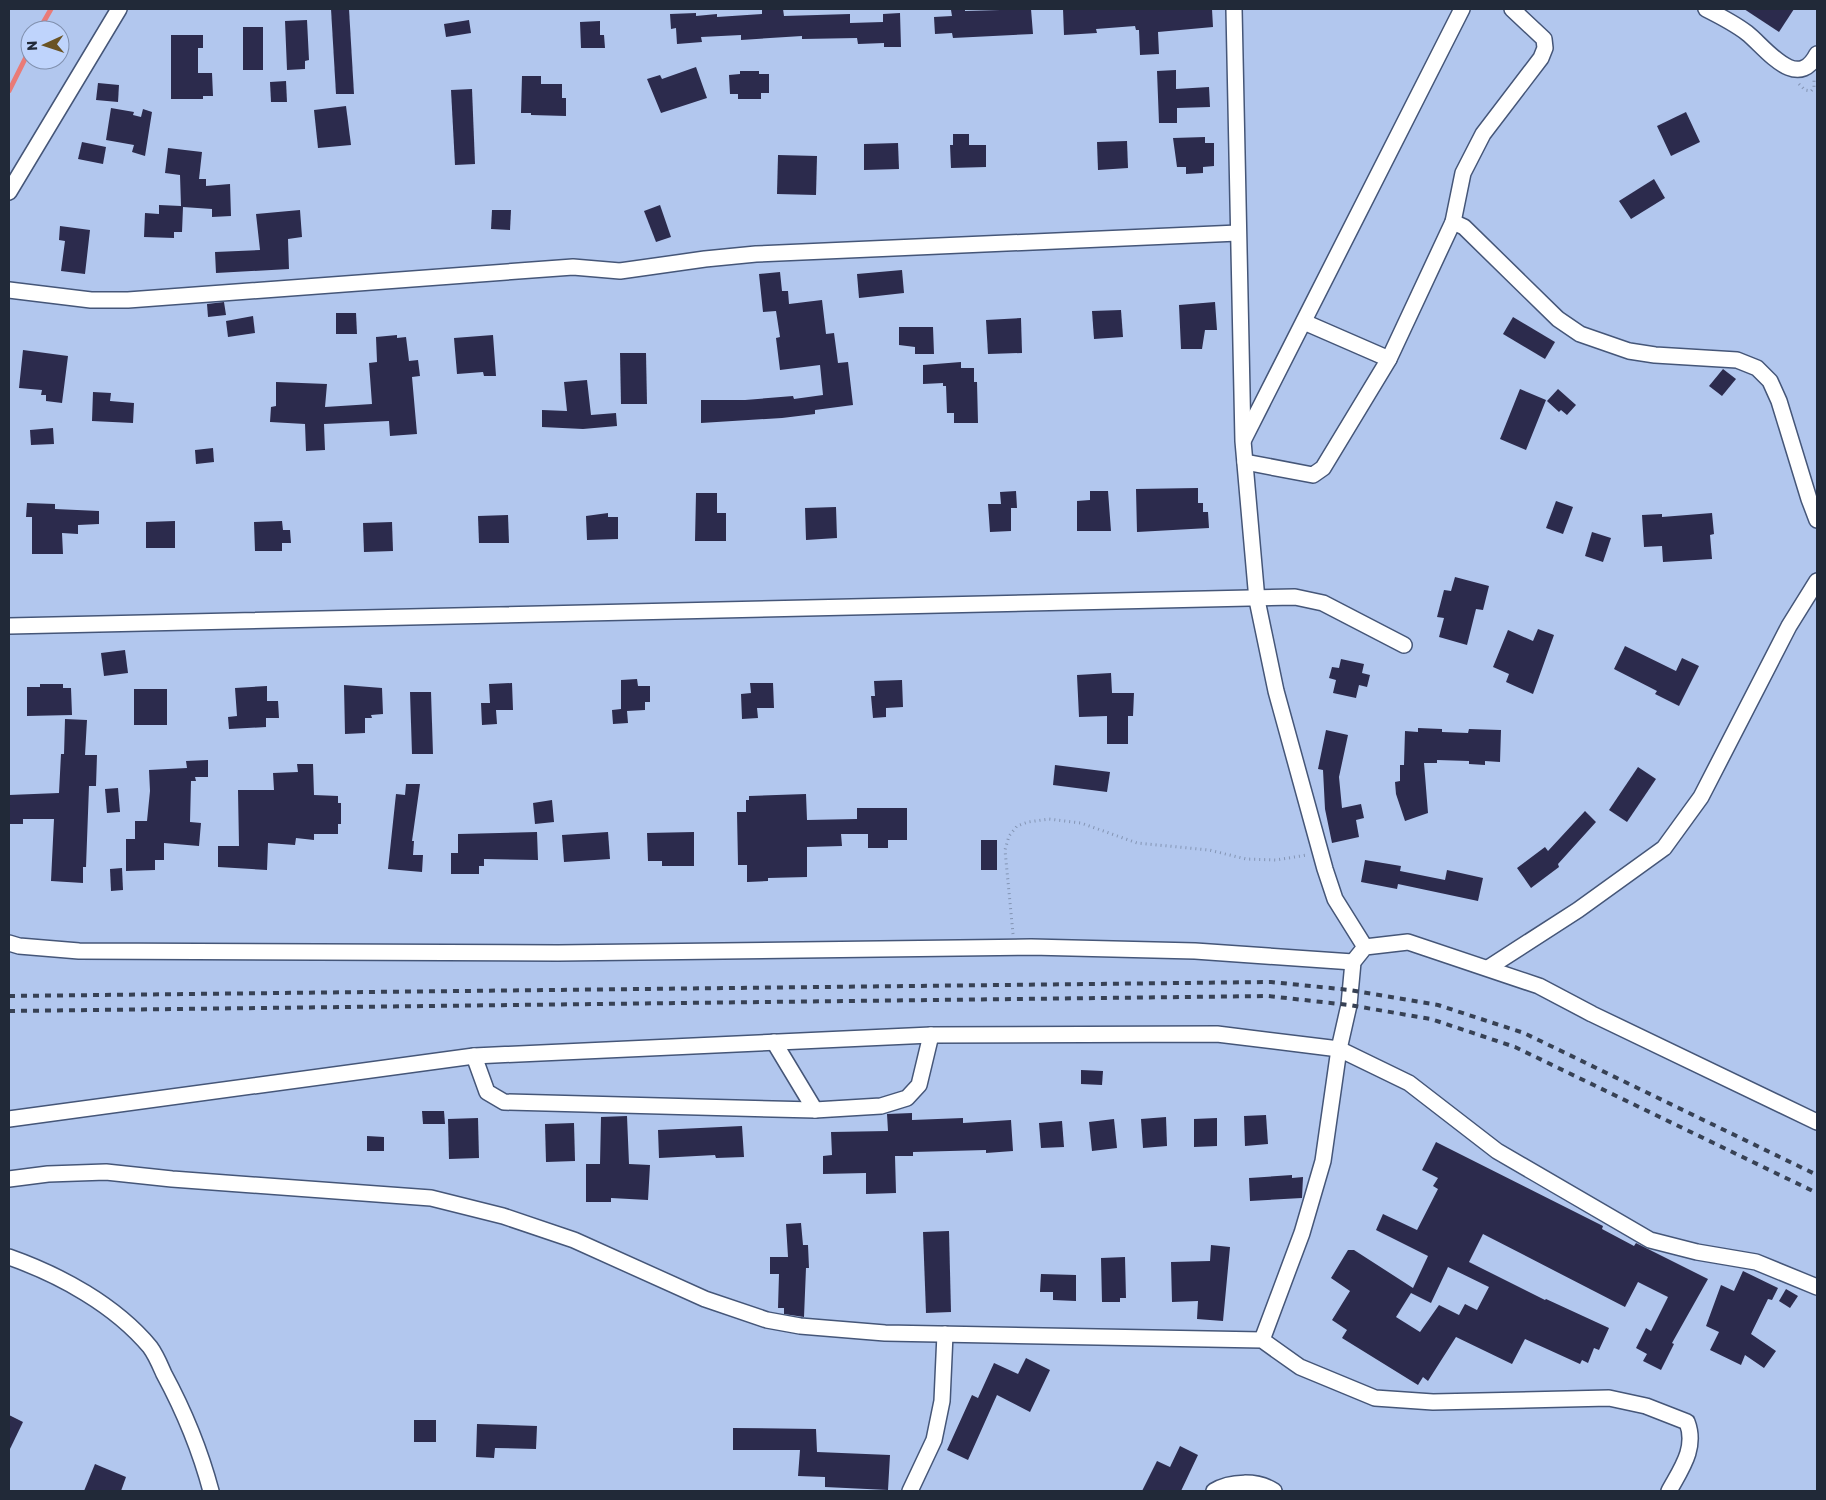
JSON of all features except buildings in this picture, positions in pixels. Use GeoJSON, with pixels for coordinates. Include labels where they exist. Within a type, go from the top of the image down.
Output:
{"type":"FeatureCollection","features":[{"type":"Feature","properties":{"kind":"street"},"geometry":{"type":"LineString","coordinates":[[9,192],[119,9]]}},
{"type":"Feature","properties":{"kind":"street"},"geometry":{"type":"LineString","coordinates":[[1234,9],[1244,441],[1257,600],[1276,691],[1320,852],[1335,898],[1365,947]]}},
{"type":"Feature","properties":{"kind":"street"},"geometry":{"type":"LineString","coordinates":[[1244,441],[1462,9]]}},
{"type":"Feature","properties":{"kind":"street"},"geometry":{"type":"LineString","coordinates":[[1245,462],[1313,475],[1323,468],[1388,360],[1454,222],[1463,172],[1483,134],[1541,58],[1545,48],[1544,39],[1512,9]]}},
{"type":"Feature","properties":{"kind":"street"},"geometry":{"type":"LineString","coordinates":[[1706,9],[1748,34],[1782,65],[1793,69],[1806,67],[1817,54]]}},
{"type":"Feature","properties":{"kind":"street"},"geometry":{"type":"LineString","coordinates":[[1454,222],[1464,227],[1558,319],[1580,334],[1629,350],[1656,355],[1737,360],[1757,368],[1770,381],[1780,402],[1817,520]]}},
{"type":"Feature","properties":{"kind":"street"},"geometry":{"type":"LineString","coordinates":[[9,290],[91,300],[128,300],[573,267],[620,271],[756,254],[1238,233]]}},
{"type":"Feature","properties":{"kind":"street"},"geometry":{"type":"LineString","coordinates":[[1304,322],[1388,360]]}},
{"type":"Feature","properties":{"kind":"street"},"geometry":{"type":"LineString","coordinates":[[1488,968],[1578,910],[1664,848],[1701,797],[1789,626],[1817,581]]}},
{"type":"Feature","properties":{"kind":"street"},"geometry":{"type":"LineString","coordinates":[[9,626],[1257,600],[1295,597],[1323,603],[1404,645]]}},
{"type":"Feature","properties":{"kind":"street"},"geometry":{"type":"LineString","coordinates":[[1262,1340],[1302,1233],[1323,1161],[1339,1049],[1349,1005],[1352,962],[1365,947],[1408,942],[1539,986],[1592,1014],[1817,1122]]}},
{"type":"Feature","properties":{"kind":"street"},"geometry":{"type":"LineString","coordinates":[[9,943],[19,946],[79,951],[558,953],[1014,947],[1195,951],[1352,962]]}},
{"type":"Feature","properties":{"kind":"street"},"geometry":{"type":"LineString","coordinates":[[9,1119],[474,1056],[931,1035],[1217,1034],[1339,1049],[1409,1083],[1497,1151],[1650,1240],[1697,1252],[1756,1262],[1817,1286]]}},
{"type":"Feature","properties":{"kind":"street"},"geometry":{"type":"LineString","coordinates":[[474,1056],[487,1092],[504,1102],[815,1110],[881,1106],[906,1098],[919,1085],[931,1035]]}},
{"type":"Feature","properties":{"kind":"street"},"geometry":{"type":"LineString","coordinates":[[774,1042],[815,1110]]}},
{"type":"Feature","properties":{"kind":"street"},"geometry":{"type":"LineString","coordinates":[[9,1180],[48,1174],[106,1172],[172,1179],[431,1198],[503,1216],[574,1240],[706,1299],[767,1320],[800,1326],[885,1333],[1262,1340],[1300,1367],[1375,1398],[1433,1402],[1609,1398],[1646,1406],[1687,1422],[1692,1434],[1689,1453],[1669,1491]]}},
{"type":"Feature","properties":{"kind":"street"},"geometry":{"type":"LineString","coordinates":[[9,1258],[29,1264],[86,1294],[125,1323],[150,1348],[178,1399],[203,1462],[211,1491]]}},
{"type":"Feature","properties":{"kind":"street"},"geometry":{"type":"LineString","coordinates":[[910,1491],[934,1440],[942,1400],[945,1334]]}},
{"type":"Feature","properties":{"kind":"street"},"geometry":{"type":"LineString","coordinates":[[1214,1491],[1241,1483],[1264,1485],[1274,1491]]}},
{"type":"Feature","properties":{"kind":"path"},"geometry":{"type":"LineString","coordinates":[[1014,947],[1005,850],[1009,836],[1017,826],[1028,822],[1049,819],[1081,823],[1137,843],[1209,850],[1246,859],[1276,860],[1320,852]]}},
{"type":"Feature","properties":{"kind":"waterway"},"geometry":{"type":"LineString","coordinates":[[45,20],[51,9]]}},
{"type":"Feature","properties":{"kind":"waterway"},"geometry":{"type":"LineString","coordinates":[[9,91],[20,69]]}},
{"type":"Feature","properties":{"kind":"railway"},"geometry":{"type":"LineString","coordinates":[[9,996],[1271,982],[1350,990],[1438,1005],[1524,1033],[1817,1175]]}},
{"type":"Feature","properties":{"kind":"railway"},"geometry":{"type":"LineString","coordinates":[[9,1011],[1268,996],[1349,1005],[1431,1019],[1515,1047],[1817,1193]]}}]}
